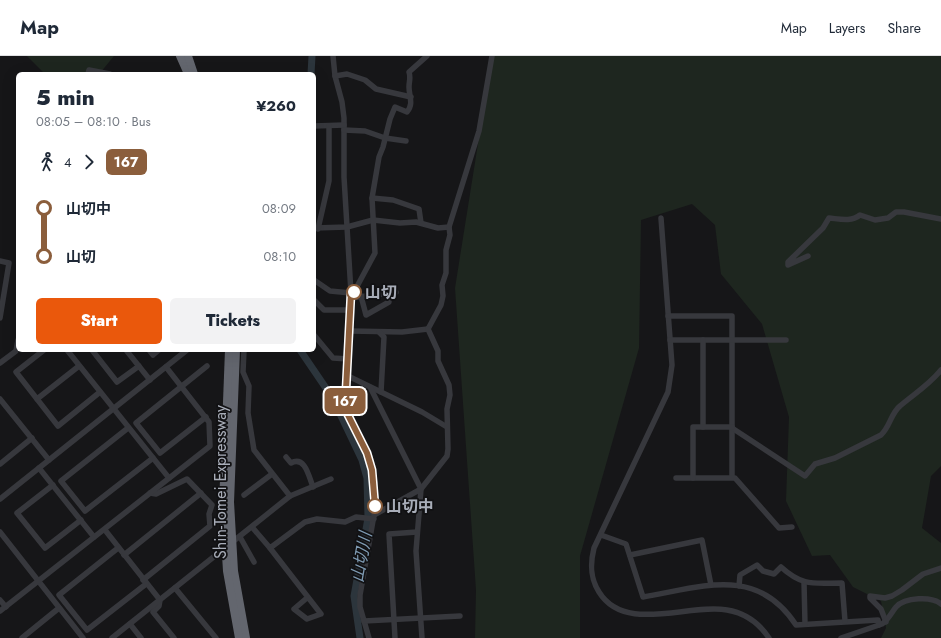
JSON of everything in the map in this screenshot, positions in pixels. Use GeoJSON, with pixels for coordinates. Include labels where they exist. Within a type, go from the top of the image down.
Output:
{"type":"FeatureCollection","features":[{"type":"Feature","properties":{"kind":"highway"},"geometry":{"type":"LineString","coordinates":[[180,56],[187,72]]}},
{"type":"Feature","properties":{"kind":"highway"},"geometry":{"type":"LineString","coordinates":[[188,56],[193,72]]}},
{"type":"Feature","properties":{"kind":"highway","name":"Shin-Tomei Expressway"},"geometry":{"type":"LineString","coordinates":[[228,352],[227,572],[239,638]]}},
{"type":"Feature","properties":{"kind":"highway","name":"Shin-Tomei Expressway"},"geometry":{"type":"LineString","coordinates":[[236,352],[227,504],[234,571],[246,638]]}},
{"type":"Feature","properties":{"kind":"street"},"geometry":{"type":"LineString","coordinates":[[333,56],[335,76],[342,102],[344,128],[351,295],[345,409],[367,453],[372,470],[375,495],[373,518],[360,595],[364,621],[369,638]]}},
{"type":"Feature","properties":{"kind":"street"},"geometry":{"type":"LineString","coordinates":[[351,295],[375,253],[372,198],[379,157],[390,119],[395,108],[407,112],[411,104],[409,85],[411,77],[409,72],[420,64],[427,56]]}},
{"type":"Feature","properties":{"kind":"street"},"geometry":{"type":"LineString","coordinates":[[428,329],[441,305],[443,296],[442,285],[446,273],[446,250],[450,235],[449,227],[479,131],[492,56]]}},
{"type":"Feature","properties":{"kind":"street"},"geometry":{"type":"LineString","coordinates":[[88,72],[89,70],[100,72]]}},
{"type":"Feature","properties":{"kind":"street"},"geometry":{"type":"LineString","coordinates":[[335,76],[347,74],[365,80],[376,89],[411,97]]}},
{"type":"Feature","properties":{"kind":"street"},"geometry":{"type":"LineString","coordinates":[[316,126],[329,126],[366,131],[385,138],[406,141]]}},
{"type":"Feature","properties":{"kind":"street"},"geometry":{"type":"LineString","coordinates":[[329,126],[329,181],[316,228],[347,227],[373,220],[400,223],[421,223],[438,228],[449,227]]}},
{"type":"Feature","properties":{"kind":"street"},"geometry":{"type":"LineString","coordinates":[[372,198],[394,200],[419,209],[421,223]]}},
{"type":"Feature","properties":{"kind":"street"},"geometry":{"type":"LineString","coordinates":[[808,256],[788,265],[788,262],[823,228],[829,218],[849,220],[860,215],[875,220],[888,218],[896,212],[904,212],[941,220]]}},
{"type":"Feature","properties":{"kind":"street"},"geometry":{"type":"LineString","coordinates":[[661,218],[672,365],[668,392],[594,548],[591,562],[592,574],[595,585],[600,594],[615,608],[626,612],[644,615],[712,609],[728,610],[752,620],[769,638]]}},
{"type":"Feature","properties":{"kind":"street"},"geometry":{"type":"LineString","coordinates":[[0,261],[9,263],[0,318]]}},
{"type":"Feature","properties":{"kind":"street"},"geometry":{"type":"LineString","coordinates":[[316,281],[330,291],[351,295],[361,296],[396,292]]}},
{"type":"Feature","properties":{"kind":"street"},"geometry":{"type":"LineString","coordinates":[[361,296],[366,315],[389,302],[388,293]]}},
{"type":"Feature","properties":{"kind":"street"},"geometry":{"type":"LineString","coordinates":[[316,302],[324,310],[351,310]]}},
{"type":"Feature","properties":{"kind":"street"},"geometry":{"type":"LineString","coordinates":[[668,316],[732,316],[732,478]]}},
{"type":"Feature","properties":{"kind":"street"},"geometry":{"type":"LineString","coordinates":[[350,331],[379,332],[428,329]]}},
{"type":"Feature","properties":{"kind":"street"},"geometry":{"type":"LineString","coordinates":[[270,548],[305,522],[316,519],[345,522],[356,517],[373,518],[421,490],[446,456],[448,449],[447,427],[449,385],[438,361],[438,352],[428,329]]}},
{"type":"Feature","properties":{"kind":"street"},"geometry":{"type":"LineString","coordinates":[[379,332],[384,337],[381,392]]}},
{"type":"Feature","properties":{"kind":"street"},"geometry":{"type":"LineString","coordinates":[[316,337],[333,358],[348,359]]}},
{"type":"Feature","properties":{"kind":"street"},"geometry":{"type":"LineString","coordinates":[[670,340],[786,340]]}},
{"type":"Feature","properties":{"kind":"street"},"geometry":{"type":"LineString","coordinates":[[703,340],[703,427]]}},
{"type":"Feature","properties":{"kind":"street"},"geometry":{"type":"LineString","coordinates":[[0,363],[16,351]]}},
{"type":"Feature","properties":{"kind":"street"},"geometry":{"type":"LineString","coordinates":[[41,352],[16,372],[58,426],[100,392]]}},
{"type":"Feature","properties":{"kind":"street"},"geometry":{"type":"LineString","coordinates":[[68,352],[169,478]]}},
{"type":"Feature","properties":{"kind":"street"},"geometry":{"type":"LineString","coordinates":[[94,352],[117,382],[139,366]]}},
{"type":"Feature","properties":{"kind":"street"},"geometry":{"type":"LineString","coordinates":[[128,352],[150,380]]}},
{"type":"Feature","properties":{"kind":"street"},"geometry":{"type":"LineString","coordinates":[[0,498],[185,352]]}},
{"type":"Feature","properties":{"kind":"street"},"geometry":{"type":"LineString","coordinates":[[244,352],[243,372],[249,386],[248,413],[254,450],[290,496]]}},
{"type":"Feature","properties":{"kind":"street"},"geometry":{"type":"LineString","coordinates":[[37,399],[79,366]]}},
{"type":"Feature","properties":{"kind":"street"},"geometry":{"type":"LineString","coordinates":[[206,417],[160,453],[136,423],[207,366]]}},
{"type":"Feature","properties":{"kind":"street"},"geometry":{"type":"LineString","coordinates":[[0,612],[210,446],[209,422],[166,367]]}},
{"type":"Feature","properties":{"kind":"street"},"geometry":{"type":"LineString","coordinates":[[693,478],[693,427],[732,427],[805,476],[815,464],[836,458],[881,435],[886,431],[899,406],[910,400],[941,370]]}},
{"type":"Feature","properties":{"kind":"street"},"geometry":{"type":"LineString","coordinates":[[346,375],[422,412],[447,427]]}},
{"type":"Feature","properties":{"kind":"street"},"geometry":{"type":"LineString","coordinates":[[370,387],[421,490],[416,532],[422,638]]}},
{"type":"Feature","properties":{"kind":"street"},"geometry":{"type":"LineString","coordinates":[[0,399],[49,460]]}},
{"type":"Feature","properties":{"kind":"street"},"geometry":{"type":"LineString","coordinates":[[128,428],[61,481],[85,512],[153,458]]}},
{"type":"Feature","properties":{"kind":"street"},"geometry":{"type":"LineString","coordinates":[[0,464],[32,438]]}},
{"type":"Feature","properties":{"kind":"street"},"geometry":{"type":"LineString","coordinates":[[286,457],[291,463],[295,460],[304,464],[313,487]]}},
{"type":"Feature","properties":{"kind":"street"},"geometry":{"type":"LineString","coordinates":[[39,468],[94,537]]}},
{"type":"Feature","properties":{"kind":"street"},"geometry":{"type":"LineString","coordinates":[[244,495],[272,474]]}},
{"type":"Feature","properties":{"kind":"street"},"geometry":{"type":"LineString","coordinates":[[676,478],[735,478],[779,528],[792,527]]}},
{"type":"Feature","properties":{"kind":"street"},"geometry":{"type":"LineString","coordinates":[[118,548],[59,595],[87,630],[210,526],[209,514],[212,504],[187,479],[156,494],[150,493]]}},
{"type":"Feature","properties":{"kind":"street"},"geometry":{"type":"LineString","coordinates":[[112,638],[290,496],[331,479]]}},
{"type":"Feature","properties":{"kind":"street"},"geometry":{"type":"LineString","coordinates":[[53,485],[17,513],[45,548],[81,520]]}},
{"type":"Feature","properties":{"kind":"street"},"geometry":{"type":"LineString","coordinates":[[124,555],[201,493]]}},
{"type":"Feature","properties":{"kind":"street"},"geometry":{"type":"LineString","coordinates":[[252,527],[270,548],[308,597],[321,614],[307,619],[294,609],[308,597]]}},
{"type":"Feature","properties":{"kind":"street"},"geometry":{"type":"LineString","coordinates":[[105,530],[144,582],[160,600],[160,606],[153,612],[174,638]]}},
{"type":"Feature","properties":{"kind":"street"},"geometry":{"type":"LineString","coordinates":[[0,532],[80,637]]}},
{"type":"Feature","properties":{"kind":"street"},"geometry":{"type":"LineString","coordinates":[[395,638],[389,534],[416,532]]}},
{"type":"Feature","properties":{"kind":"street"},"geometry":{"type":"LineString","coordinates":[[601,535],[626,544],[643,597],[711,585],[751,586],[763,592],[782,606],[796,625],[878,620],[879,625]]}},
{"type":"Feature","properties":{"kind":"street"},"geometry":{"type":"LineString","coordinates":[[240,537],[254,562]]}},
{"type":"Feature","properties":{"kind":"street"},"geometry":{"type":"LineString","coordinates":[[630,555],[702,540],[711,585]]}},
{"type":"Feature","properties":{"kind":"street"},"geometry":{"type":"LineString","coordinates":[[739,586],[740,575],[757,564],[763,571],[774,574],[782,567],[793,578],[804,582],[842,584],[845,621]]}},
{"type":"Feature","properties":{"kind":"street"},"geometry":{"type":"LineString","coordinates":[[886,622],[881,609],[870,598],[870,596],[885,598],[892,596],[923,574],[941,568]]}},
{"type":"Feature","properties":{"kind":"street"},"geometry":{"type":"LineString","coordinates":[[804,582],[805,624]]}},
{"type":"Feature","properties":{"kind":"street"},"geometry":{"type":"LineString","coordinates":[[175,588],[216,638]]}},
{"type":"Feature","properties":{"kind":"street"},"geometry":{"type":"LineString","coordinates":[[841,638],[886,622],[896,607],[914,600],[930,598],[941,604]]}},
{"type":"Feature","properties":{"kind":"street"},"geometry":{"type":"LineString","coordinates":[[0,600],[6,607]]}},
{"type":"Feature","properties":{"kind":"street"},"geometry":{"type":"LineString","coordinates":[[22,638],[59,608]]}},
{"type":"Feature","properties":{"kind":"street"},"geometry":{"type":"LineString","coordinates":[[364,621],[460,616]]}},
{"type":"Feature","properties":{"kind":"street"},"geometry":{"type":"LineString","coordinates":[[130,624],[141,638]]}},
{"type":"Feature","properties":{"kind":"shaded area"},"geometry":{"type":"Polygon","coordinates":[[[27,56],[114,56],[101,72],[43,72],[27,56]]]}},
{"type":"Feature","properties":{"kind":"shaded area"},"geometry":{"type":"Polygon","coordinates":[[[492,56],[941,56],[941,466],[931,476],[922,528],[941,543],[941,638],[881,638],[886,628],[881,601],[853,587],[830,555],[812,556],[786,501],[789,417],[762,324],[721,274],[715,225],[692,204],[641,220],[639,348],[580,556],[580,638],[475,638],[476,590],[455,288],[492,56]]]}},
{"type":"Feature","properties":{"kind":"waterway","name":"山切川"},"geometry":{"type":"LineString","coordinates":[[311,72],[312,56]]}},
{"type":"Feature","properties":{"kind":"waterway","name":"山切川"},"geometry":{"type":"LineString","coordinates":[[301,352],[332,397],[362,460],[367,478],[368,518],[354,596],[360,638]]}},
{"type":"Feature","properties":{"kind":"bus line","name":"167"},"geometry":{"type":"LineString","coordinates":[[354,292],[351,293],[350,331],[344,401],[345,409],[367,453],[374,483],[375,506]]}},
{"type":"Feature","properties":{"kind":"place","name":"山切"},"geometry":{"type":"Point","coordinates":[354,292]}},
{"type":"Feature","properties":{"kind":"place","name":"山切中"},"geometry":{"type":"Point","coordinates":[375,506]}}]}
